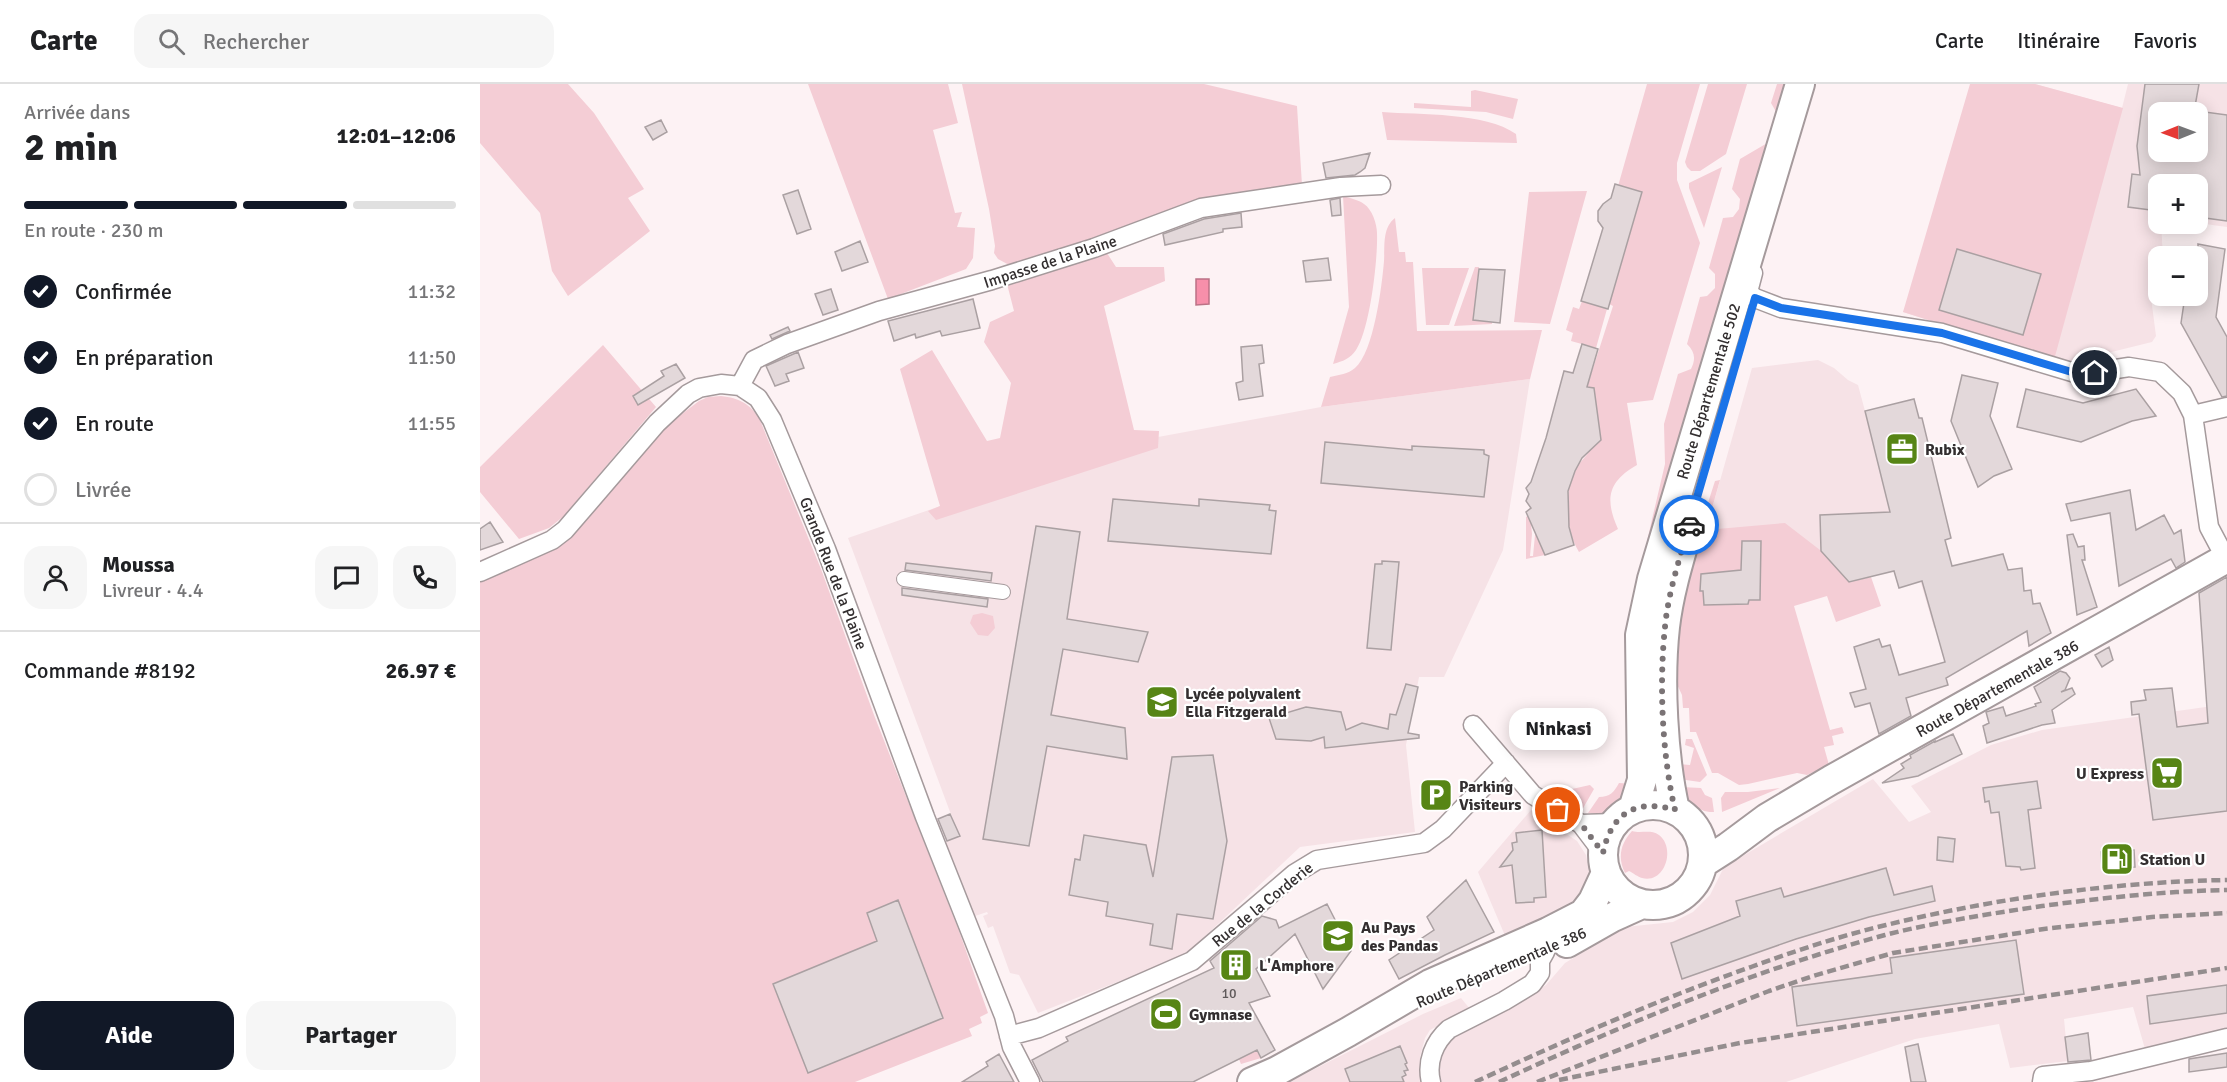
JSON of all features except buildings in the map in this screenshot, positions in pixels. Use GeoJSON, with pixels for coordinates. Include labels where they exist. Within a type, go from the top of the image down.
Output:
{"type":"FeatureCollection","features":[{"type":"Feature","properties":{"kind":"main road","name":"Route Départementale 502"},"geometry":{"type":"LineString","coordinates":[[1624,816],[1642,780],[1640,635],[1652,579],[1800,84]]}},
{"type":"Feature","properties":{"kind":"main road","name":"Route Départementale 502"},"geometry":{"type":"LineString","coordinates":[[1675,810],[1668,782],[1665,727],[1663,665],[1665,625],[1680,556],[1816,84]]}},
{"type":"Feature","properties":{"kind":"main road","name":"Route Départementale 386"},"geometry":{"type":"LineString","coordinates":[[1703,863],[1767,818],[2227,559]]}},
{"type":"Feature","properties":{"kind":"main road"},"geometry":{"type":"LineString","coordinates":[[1647,805],[1675,810],[1687,818],[1696,830],[1702,846],[1703,863],[1698,879],[1688,892],[1674,901],[1658,906],[1642,904],[1627,898],[1614,887],[1605,863],[1607,836],[1624,816],[1647,805]]}},
{"type":"Feature","properties":{"kind":"main road","name":"Route Départementale 386"},"geometry":{"type":"LineString","coordinates":[[1696,830],[1767,818]]}},
{"type":"Feature","properties":{"kind":"main road","name":"Route Départementale 386"},"geometry":{"type":"LineString","coordinates":[[1252,1082],[1277,1071],[1430,984],[1548,932],[1582,914],[1593,901],[1605,863]]}},
{"type":"Feature","properties":{"kind":"main road","name":"Route Départementale 386"},"geometry":{"type":"LineString","coordinates":[[1358,1026],[1573,941],[1611,918],[1642,904]]}},
{"type":"Feature","properties":{"kind":"main road"},"geometry":{"type":"LineString","coordinates":[[1545,952],[1582,914]]}},
{"type":"Feature","properties":{"kind":"street"},"geometry":{"type":"LineString","coordinates":[[1779,154],[1775,195],[1748,292],[1755,298],[1781,308],[1942,333],[2075,373],[2130,367],[2160,372],[2182,393],[2193,415],[2209,527],[2227,559]]}},
{"type":"Feature","properties":{"kind":"street","name":"Impasse de la Plaine"},"geometry":{"type":"LineString","coordinates":[[740,386],[754,360],[787,344],[879,312],[1094,248],[1201,208],[1341,187],[1381,185]]}},
{"type":"Feature","properties":{"kind":"street"},"geometry":{"type":"LineString","coordinates":[[480,572],[552,540],[565,530],[657,423],[688,394],[709,385],[740,386]]}},
{"type":"Feature","properties":{"kind":"street","name":"Grande Rue de la Plaine"},"geometry":{"type":"LineString","coordinates":[[740,386],[758,398],[772,420],[826,549],[925,817],[1004,1016],[1009,1036],[1030,1082]]}},
{"type":"Feature","properties":{"kind":"street"},"geometry":{"type":"LineString","coordinates":[[2193,415],[2227,407]]}},
{"type":"Feature","properties":{"kind":"street"},"geometry":{"type":"LineString","coordinates":[[903,579],[1003,592]]}},
{"type":"Feature","properties":{"kind":"street"},"geometry":{"type":"LineString","coordinates":[[1473,725],[1533,795],[1581,824],[1605,863]]}},
{"type":"Feature","properties":{"kind":"street","name":"Rue de la Corderie"},"geometry":{"type":"LineString","coordinates":[[1009,1036],[1039,1028],[1192,961],[1294,874],[1317,860],[1424,843],[1443,829],[1506,763]]}},
{"type":"Feature","properties":{"kind":"street"},"geometry":{"type":"LineString","coordinates":[[1581,824],[1624,816]]}},
{"type":"Feature","properties":{"kind":"street"},"geometry":{"type":"LineString","coordinates":[[1431,1082],[1431,1054],[1442,1035],[1532,984],[1540,973],[1540,961],[1545,952]]}},
{"type":"Feature","properties":{"kind":"street"},"geometry":{"type":"LineString","coordinates":[[2042,1082],[2043,1076],[2091,1071],[2227,1038]]}},
{"type":"Feature","properties":{"kind":"shaded area"},"geometry":{"type":"Polygon","coordinates":[[[480,84],[568,84],[594,113],[644,189],[628,198],[650,231],[568,296],[552,271],[540,213],[480,143],[480,84]]]}},
{"type":"Feature","properties":{"kind":"shaded area"},"geometry":{"type":"Polygon","coordinates":[[[808,84],[948,84],[958,123],[933,130],[955,213],[962,212],[957,227],[975,228],[973,258],[966,269],[888,299],[808,84]]]}},
{"type":"Feature","properties":{"kind":"shaded area"},"geometry":{"type":"Polygon","coordinates":[[[962,84],[1204,84],[1297,106],[1302,185],[1011,266],[998,259],[994,253],[989,209],[962,84]]]}},
{"type":"Feature","properties":{"kind":"shaded area"},"geometry":{"type":"Polygon","coordinates":[[[1647,84],[1700,84],[1677,163],[1677,180],[1700,243],[1653,400],[1627,403],[1637,465],[1620,478],[1611,492],[1611,509],[1618,529],[1579,552],[1571,533],[1567,502],[1574,471],[1589,452],[1591,445],[1595,389],[1587,387],[1613,306],[1609,304],[1641,191],[1638,191],[1586,299],[1647,84]]]}},
{"type":"Feature","properties":{"kind":"shaded area"},"geometry":{"type":"Polygon","coordinates":[[[1708,84],[1747,84],[1726,154],[1700,171],[1691,171],[1685,162],[1708,84]]]}},
{"type":"Feature","properties":{"kind":"shaded area"},"geometry":{"type":"Polygon","coordinates":[[[1777,84],[1791,84],[1656,532],[1647,541],[1665,464],[1664,424],[1678,374],[1691,369],[1694,362],[1692,350],[1687,344],[1700,297],[1707,296],[1715,288],[1715,274],[1709,268],[1723,218],[1733,217],[1739,209],[1740,199],[1732,189],[1740,159],[1769,142],[1778,115],[1771,103],[1777,84]]]}},
{"type":"Feature","properties":{"kind":"shaded area"},"geometry":{"type":"Polygon","coordinates":[[[1970,84],[2035,84],[2123,108],[2054,360],[1903,312],[1970,84]]]}},
{"type":"Feature","properties":{"kind":"shaded area"},"geometry":{"type":"Polygon","coordinates":[[[2035,84],[2122,108],[2128,84],[2227,84],[2227,227],[2208,224],[2208,174],[2148,174],[2148,234],[2162,234],[2162,246],[2148,246],[2148,306],[2152,306],[2156,336],[2152,342],[2079,360],[2077,366],[1903,312],[2035,84]]]}},
{"type":"Feature","properties":{"kind":"shaded area"},"geometry":{"type":"Polygon","coordinates":[[[1471,91],[1518,99],[1513,119],[1486,112],[1414,108],[1414,103],[1471,107],[1471,91]]]}},
{"type":"Feature","properties":{"kind":"shaded area"},"geometry":{"type":"Polygon","coordinates":[[[1382,112],[1470,118],[1503,127],[1516,134],[1517,143],[1387,140],[1382,112]]]}},
{"type":"Feature","properties":{"kind":"shaded area"},"geometry":{"type":"Polygon","coordinates":[[[1722,167],[1704,228],[1689,183],[1722,167]]]}},
{"type":"Feature","properties":{"kind":"shaded area"},"geometry":{"type":"Polygon","coordinates":[[[1587,191],[1550,324],[1514,322],[1529,192],[1587,191]]]}},
{"type":"Feature","properties":{"kind":"shaded area"},"geometry":{"type":"Polygon","coordinates":[[[1343,196],[1357,200],[1367,206],[1372,213],[1377,229],[1377,245],[1369,311],[1361,340],[1351,356],[1333,364],[1349,307],[1343,196]]]}},
{"type":"Feature","properties":{"kind":"shaded area"},"geometry":{"type":"Polygon","coordinates":[[[1395,218],[1399,252],[1405,252],[1406,262],[1413,262],[1417,331],[1542,330],[1530,379],[1321,407],[1330,377],[1355,368],[1362,360],[1367,348],[1379,301],[1386,232],[1395,218]]]}},
{"type":"Feature","properties":{"kind":"shaded area"},"geometry":{"type":"Polygon","coordinates":[[[1105,250],[1116,267],[1164,267],[1165,281],[1104,306],[1134,430],[1159,431],[1158,448],[936,520],[928,511],[940,506],[900,369],[932,350],[987,441],[1000,438],[1011,383],[984,342],[990,322],[1014,311],[1007,284],[1105,250]]]}},
{"type":"Feature","properties":{"kind":"shaded area"},"geometry":{"type":"Polygon","coordinates":[[[1475,267],[1479,267],[1473,319],[1492,322],[1492,324],[1454,326],[1475,267]]]}},
{"type":"Feature","properties":{"kind":"shaded area"},"geometry":{"type":"Polygon","coordinates":[[[1422,268],[1469,268],[1449,325],[1426,325],[1422,268]]]}},
{"type":"Feature","properties":{"kind":"shaded area"},"geometry":{"type":"Polygon","coordinates":[[[1196,279],[1209,279],[1209,304],[1196,305],[1196,279]]]}},
{"type":"Feature","properties":{"kind":"shaded area"},"geometry":{"type":"Polygon","coordinates":[[[1582,301],[1607,309],[1596,348],[1571,341],[1573,333],[1566,330],[1573,307],[1579,309],[1582,301]]]}},
{"type":"Feature","properties":{"kind":"shaded area"},"geometry":{"type":"Polygon","coordinates":[[[603,345],[656,407],[564,516],[549,528],[519,539],[480,492],[480,467],[603,345]]]}},
{"type":"Feature","properties":{"kind":"shaded area"},"geometry":{"type":"Polygon","coordinates":[[[1818,360],[1858,385],[1865,411],[1914,399],[1919,418],[1922,418],[1951,538],[1945,540],[1965,620],[1934,628],[1914,559],[1881,574],[1849,582],[1706,530],[1752,368],[1818,360]]]}},
{"type":"Feature","properties":{"kind":"shaded area","name":"Lycée polyvalent Ella Fitzgerald"},"geometry":{"type":"Polygon","coordinates":[[[1530,379],[1503,550],[1444,677],[1419,677],[1406,745],[1415,832],[1300,847],[1184,956],[1038,1013],[1019,975],[1010,973],[993,926],[988,928],[983,916],[988,914],[987,912],[975,916],[944,843],[959,836],[848,538],[1120,444],[1321,407],[1530,379]]]}},
{"type":"Feature","properties":{"kind":"shaded area"},"geometry":{"type":"Polygon","coordinates":[[[721,396],[744,403],[760,420],[821,569],[988,1013],[980,1017],[982,1023],[969,1029],[972,1036],[855,1082],[480,1082],[480,578],[591,513],[666,426],[699,401],[708,397],[721,396]]]}},
{"type":"Feature","properties":{"kind":"shaded area"},"geometry":{"type":"Polygon","coordinates":[[[1720,480],[1706,530],[1785,523],[1820,550],[1849,582],[1871,577],[1881,606],[1836,622],[1827,596],[1794,606],[1830,730],[1842,727],[1844,733],[1832,736],[1834,745],[1824,747],[1829,765],[1807,775],[1797,773],[1739,785],[1718,773],[1712,773],[1696,732],[1690,732],[1689,708],[1683,708],[1682,695],[1674,678],[1674,637],[1689,562],[1715,481],[1720,480]]]}},
{"type":"Feature","properties":{"kind":"shaded area"},"geometry":{"type":"Polygon","coordinates":[[[1530,514],[1532,534],[1530,556],[1533,556],[1535,535],[1538,534],[1545,555],[1526,559],[1526,517],[1530,514]]]}},
{"type":"Feature","properties":{"kind":"shaded area"},"geometry":{"type":"Polygon","coordinates":[[[982,613],[993,616],[995,628],[988,636],[978,635],[970,623],[973,615],[982,613]]]}},
{"type":"Feature","properties":{"kind":"shaded area"},"geometry":{"type":"Polygon","coordinates":[[[2227,704],[2227,1028],[2145,1049],[2133,1007],[2064,1019],[2068,1061],[2010,1068],[1999,1024],[1915,1039],[1786,1082],[1440,1082],[1438,1064],[1447,1040],[1501,1014],[1546,985],[1565,963],[1625,927],[1673,922],[1693,912],[1710,895],[1724,867],[1873,779],[1909,822],[1931,812],[1911,786],[1991,745],[2042,730],[2227,704]]]}},
{"type":"Feature","properties":{"kind":"shaded area"},"geometry":{"type":"Polygon","coordinates":[[[1686,739],[1692,739],[1707,775],[1700,782],[1679,779],[1679,764],[1690,765],[1694,748],[1685,745],[1686,739]]]}},
{"type":"Feature","properties":{"kind":"shaded area"},"geometry":{"type":"Polygon","coordinates":[[[1619,783],[1635,784],[1617,808],[1605,813],[1588,813],[1599,797],[1611,793],[1619,783]]]}},
{"type":"Feature","properties":{"kind":"shaded area"},"geometry":{"type":"Polygon","coordinates":[[[1590,785],[1594,789],[1582,810],[1574,802],[1572,789],[1590,785]]]}},
{"type":"Feature","properties":{"kind":"shaded area"},"geometry":{"type":"Polygon","coordinates":[[[1681,787],[1701,788],[1705,795],[1712,798],[1714,812],[1708,812],[1694,805],[1686,797],[1681,787]]]}},
{"type":"Feature","properties":{"kind":"shaded area"},"geometry":{"type":"Polygon","coordinates":[[[1780,788],[1722,812],[1721,798],[1725,792],[1780,788]]]}},
{"type":"Feature","properties":{"kind":"shaded area"},"geometry":{"type":"Polygon","coordinates":[[[1531,810],[1577,841],[1586,855],[1590,873],[1587,884],[1576,901],[1506,938],[1478,872],[1531,810]]]}},
{"type":"Feature","properties":{"kind":"shaded area"},"geometry":{"type":"Polygon","coordinates":[[[1632,831],[1656,833],[1664,841],[1667,848],[1666,864],[1657,876],[1642,878],[1629,871],[1625,873],[1621,861],[1621,850],[1632,831]]]}},
{"type":"Feature","properties":{"kind":"shaded area"},"geometry":{"type":"Polygon","coordinates":[[[1461,998],[1470,1009],[1430,1030],[1425,1038],[1420,1057],[1421,1082],[1289,1082],[1423,1014],[1461,998]]]}},
{"type":"Feature","properties":{"kind":"shaded area"},"geometry":{"type":"Polygon","coordinates":[[[1251,1039],[1261,1058],[1241,1064],[1235,1050],[1251,1039]]]}},
{"type":"Feature","properties":{"kind":"railway"},"geometry":{"type":"LineString","coordinates":[[1475,1082],[1681,993],[1784,955],[1869,929],[1928,915],[2055,893],[2141,884],[2227,880]]}},
{"type":"Feature","properties":{"kind":"railway"},"geometry":{"type":"LineString","coordinates":[[1499,1082],[1689,1000],[1786,965],[1885,935],[1943,922],[2042,906],[2134,895],[2227,890]]}},
{"type":"Feature","properties":{"kind":"railway"},"geometry":{"type":"LineString","coordinates":[[1537,1082],[1769,991],[1893,953],[2044,929],[2152,917],[2227,913]]}},
{"type":"Feature","properties":{"kind":"railway"},"geometry":{"type":"LineString","coordinates":[[1559,1080],[1740,1043],[2227,968]]}},
{"type":"Feature","properties":{"kind":"way so far"},"geometry":{"type":"LineString","coordinates":[[1558,810],[1581,824],[1603,853],[1607,836],[1623,815],[1647,805],[1675,810],[1668,782],[1663,665],[1665,625],[1689,525]]}},
{"type":"Feature","properties":{"kind":"place","name":"Rubix"},"geometry":{"type":"Point","coordinates":[1902,449]}},
{"type":"Feature","properties":{"kind":"place","name":"Lycée polyvalent Ella Fitzgerald"},"geometry":{"type":"Point","coordinates":[1162,702]}},
{"type":"Feature","properties":{"kind":"place","name":"U Express"},"geometry":{"type":"Point","coordinates":[2167,773]}},
{"type":"Feature","properties":{"kind":"place","name":"Parking Visiteurs"},"geometry":{"type":"Point","coordinates":[1436,795]}},
{"type":"Feature","properties":{"kind":"place","name":"Ninkasi"},"geometry":{"type":"Point","coordinates":[1558,810]}},
{"type":"Feature","properties":{"kind":"place","name":"Station U"},"geometry":{"type":"Point","coordinates":[2117,859]}},
{"type":"Feature","properties":{"kind":"place","name":"Au Pays des Pandas"},"geometry":{"type":"Point","coordinates":[1338,936]}},
{"type":"Feature","properties":{"kind":"place","name":"L'Amphore"},"geometry":{"type":"Point","coordinates":[1236,965]}},
{"type":"Feature","properties":{"kind":"place","name":"Gymnase"},"geometry":{"type":"Point","coordinates":[1166,1014]}},
{"type":"Feature","properties":{"kind":"route"},"geometry":{"type":"LineString","coordinates":[[1689,525],[1755,298],[1781,308],[1942,333],[2075,373],[2095,373]]}}]}
